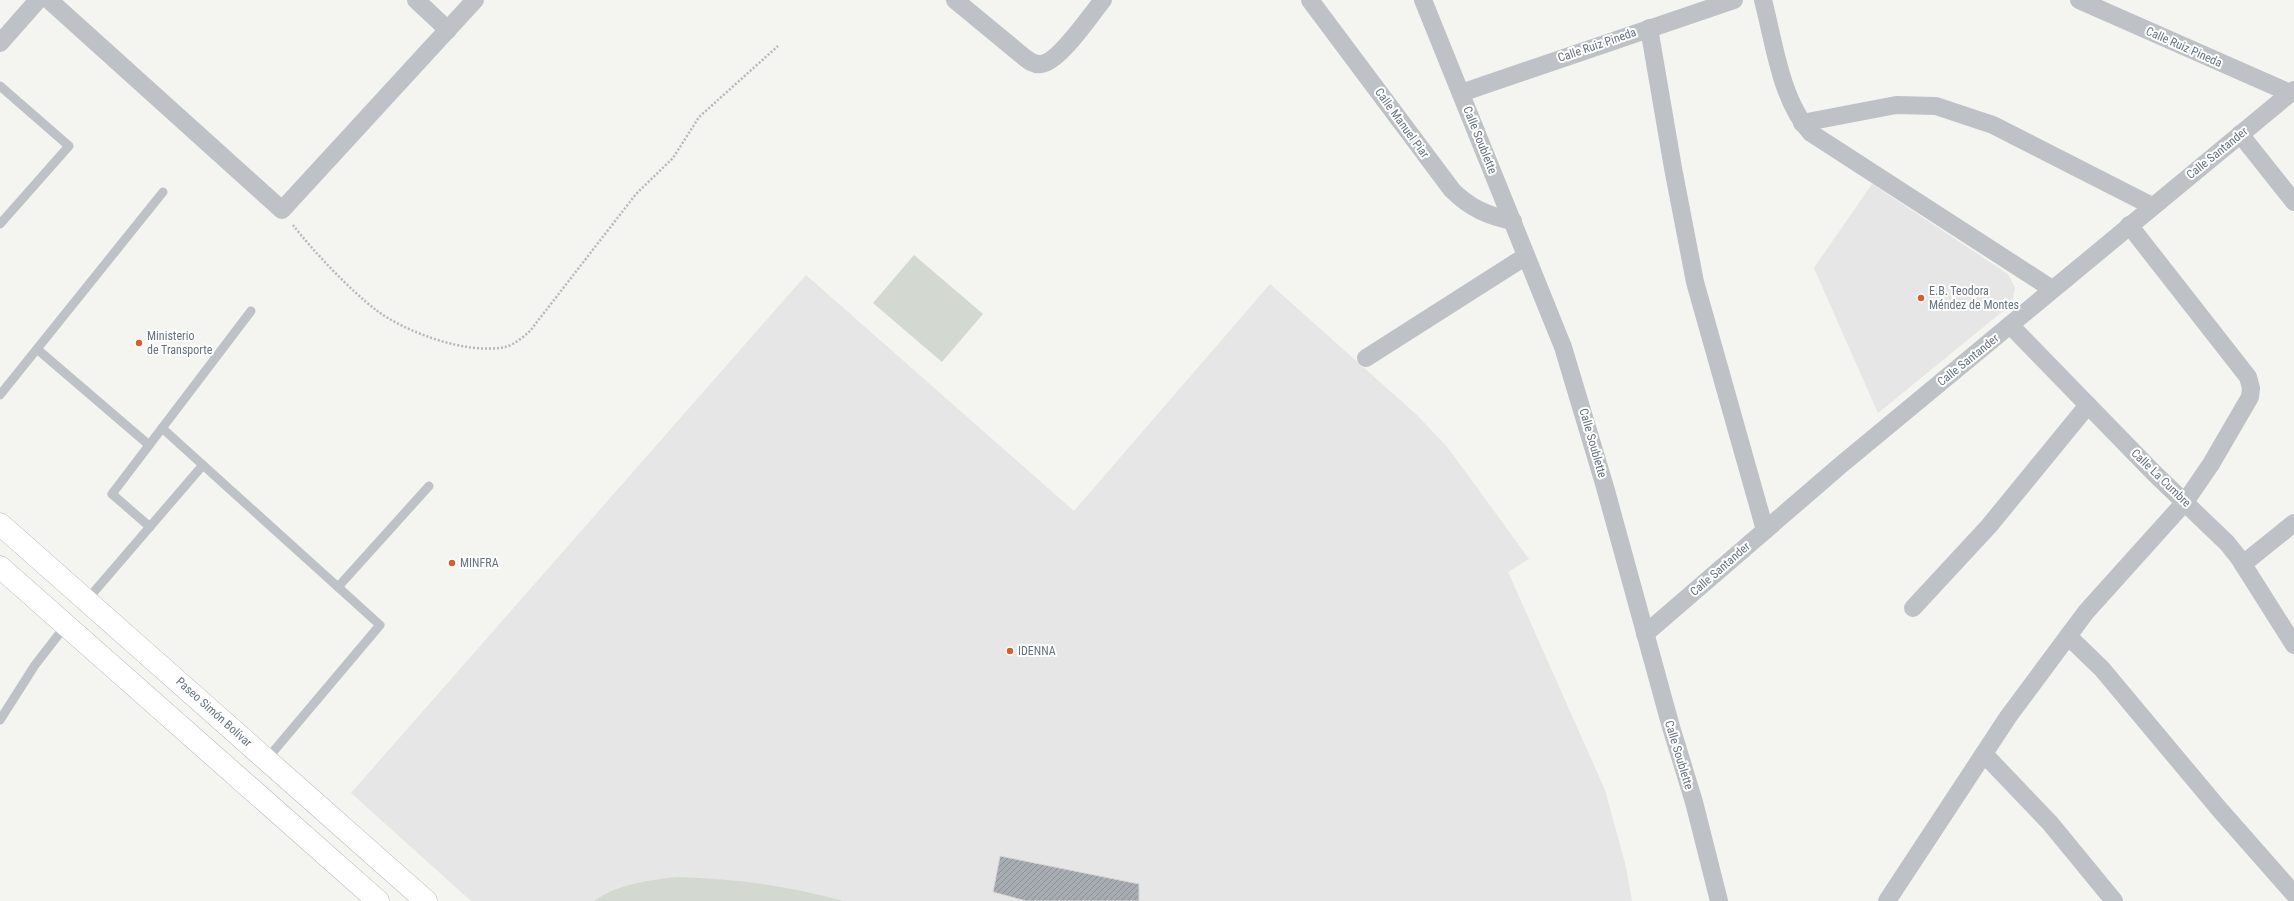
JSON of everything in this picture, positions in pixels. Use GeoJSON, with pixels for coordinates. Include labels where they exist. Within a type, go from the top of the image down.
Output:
{"type":"FeatureCollection","features":[{"type":"Feature","properties":{"kind":"main road","name":"Paseo Simón Bolívar"},"geometry":{"type":"LineString","coordinates":[[0,524],[426,901]]}},
{"type":"Feature","properties":{"kind":"main road"},"geometry":{"type":"LineString","coordinates":[[0,567],[378,901]]}},
{"type":"Feature","properties":{"kind":"main road"},"geometry":{"type":"LineString","coordinates":[[66,625],[87,600]]}},
{"type":"Feature","properties":{"kind":"street"},"geometry":{"type":"LineString","coordinates":[[0,42],[38,0]]}},
{"type":"Feature","properties":{"kind":"street"},"geometry":{"type":"LineString","coordinates":[[49,0],[282,210],[475,0]]}},
{"type":"Feature","properties":{"kind":"street"},"geometry":{"type":"LineString","coordinates":[[416,0],[448,30]]}},
{"type":"Feature","properties":{"kind":"street"},"geometry":{"type":"LineString","coordinates":[[956,0],[1024,57],[1032,62],[1042,64],[1054,59],[1103,0]]}},
{"type":"Feature","properties":{"kind":"street","name":"Calle Manuel Piar"},"geometry":{"type":"LineString","coordinates":[[1310,0],[1452,190],[1466,204],[1489,216],[1513,222]]}},
{"type":"Feature","properties":{"kind":"street","name":"Calle Soublette"},"geometry":{"type":"LineString","coordinates":[[1424,0],[1563,347],[1587,421],[1645,634],[1694,802],[1719,901]]}},
{"type":"Feature","properties":{"kind":"street","name":"Calle Ruiz Pineda"},"geometry":{"type":"LineString","coordinates":[[1461,92],[1734,0]]}},
{"type":"Feature","properties":{"kind":"street"},"geometry":{"type":"LineString","coordinates":[[1763,0],[1782,75],[1794,110],[1802,123],[1811,133],[1838,152],[2052,289]]}},
{"type":"Feature","properties":{"kind":"street","name":"Calle Ruiz Pineda"},"geometry":{"type":"LineString","coordinates":[[2079,0],[2292,92]]}},
{"type":"Feature","properties":{"kind":"street"},"geometry":{"type":"LineString","coordinates":[[1649,28],[1672,168],[1695,282],[1765,530]]}},
{"type":"Feature","properties":{"kind":"street","name":"Calle Santander"},"geometry":{"type":"LineString","coordinates":[[1645,634],[1765,530],[2052,289],[2292,92]]}},
{"type":"Feature","properties":{"kind":"street"},"geometry":{"type":"LineString","coordinates":[[1802,123],[1896,105],[1936,106],[1993,125],[2152,206]]}},
{"type":"Feature","properties":{"kind":"street"},"geometry":{"type":"LineString","coordinates":[[2240,134],[2294,202]]}},
{"type":"Feature","properties":{"kind":"street"},"geometry":{"type":"LineString","coordinates":[[1887,901],[2008,717],[2068,636],[2108,586],[2185,502],[2211,464],[2244,410],[2250,397],[2250,383],[2248,377],[2202,316],[2129,225]]}},
{"type":"Feature","properties":{"kind":"street"},"geometry":{"type":"LineString","coordinates":[[1366,358],[1526,256]]}},
{"type":"Feature","properties":{"kind":"street","name":"Calle La Cumbre"},"geometry":{"type":"LineString","coordinates":[[2010,325],[2088,405],[2211,526],[2242,564],[2294,645]]}},
{"type":"Feature","properties":{"kind":"street"},"geometry":{"type":"LineString","coordinates":[[1912,608],[1989,526],[2088,405]]}},
{"type":"Feature","properties":{"kind":"street"},"geometry":{"type":"LineString","coordinates":[[2242,564],[2294,523]]}},
{"type":"Feature","properties":{"kind":"street"},"geometry":{"type":"LineString","coordinates":[[2068,636],[2102,669],[2294,894]]}},
{"type":"Feature","properties":{"kind":"street"},"geometry":{"type":"LineString","coordinates":[[1984,754],[2050,823],[2114,901]]}},
{"type":"Feature","properties":{"kind":"lane"},"geometry":{"type":"LineString","coordinates":[[0,86],[69,146],[0,224]]}},
{"type":"Feature","properties":{"kind":"lane"},"geometry":{"type":"LineString","coordinates":[[0,395],[163,192]]}},
{"type":"Feature","properties":{"kind":"lane"},"geometry":{"type":"LineString","coordinates":[[150,527],[112,494],[251,311]]}},
{"type":"Feature","properties":{"kind":"lane"},"geometry":{"type":"LineString","coordinates":[[37,349],[149,445]]}},
{"type":"Feature","properties":{"kind":"lane"},"geometry":{"type":"LineString","coordinates":[[162,428],[380,625],[267,759]]}},
{"type":"Feature","properties":{"kind":"lane"},"geometry":{"type":"LineString","coordinates":[[87,600],[203,465]]}},
{"type":"Feature","properties":{"kind":"lane"},"geometry":{"type":"LineString","coordinates":[[338,587],[429,486]]}},
{"type":"Feature","properties":{"kind":"lane"},"geometry":{"type":"LineString","coordinates":[[0,720],[35,665],[66,625]]}},
{"type":"Feature","properties":{"kind":"path"},"geometry":{"type":"LineString","coordinates":[[282,210],[305,240],[351,287],[382,314],[415,332],[456,344],[473,348],[505,347],[521,339],[530,331],[632,199],[673,158],[699,117],[778,46]]}},
{"type":"Feature","properties":{"kind":"shaded area","name":"E.B. Teodora Méndez de Montes"},"geometry":{"type":"Polygon","coordinates":[[[1872,184],[2008,274],[2015,288],[2012,302],[2008,307],[1878,413],[1814,268],[1872,184]]]}},
{"type":"Feature","properties":{"kind":"shaded area"},"geometry":{"type":"Polygon","coordinates":[[[914,255],[983,314],[942,362],[873,303],[914,255]]]}},
{"type":"Feature","properties":{"kind":"shaded area","name":"IDENNA"},"geometry":{"type":"Polygon","coordinates":[[[806,275],[1074,511],[1270,284],[1418,416],[1448,448],[1529,559],[1508,572],[1605,790],[1626,867],[1632,901],[471,901],[351,793],[806,275]]]}},
{"type":"Feature","properties":{"kind":"shaded area"},"geometry":{"type":"Polygon","coordinates":[[[677,877],[741,881],[822,895],[843,901],[594,901],[613,890],[623,887],[645,881],[677,877]]]}},
{"type":"Feature","properties":{"kind":"building"},"geometry":{"type":"Polygon","coordinates":[[[1000,856],[1139,884],[1139,901],[1026,901],[993,892],[1000,856]]]}},
{"type":"Feature","properties":{"kind":"place","name":"E.B. Teodora Méndez de Montes"},"geometry":{"type":"Point","coordinates":[1921,298]}},
{"type":"Feature","properties":{"kind":"place","name":"Ministerio de Transporte"},"geometry":{"type":"Point","coordinates":[139,343]}},
{"type":"Feature","properties":{"kind":"place","name":"MINFRA"},"geometry":{"type":"Point","coordinates":[452,563]}},
{"type":"Feature","properties":{"kind":"place","name":"IDENNA"},"geometry":{"type":"Point","coordinates":[1010,651]}}]}
